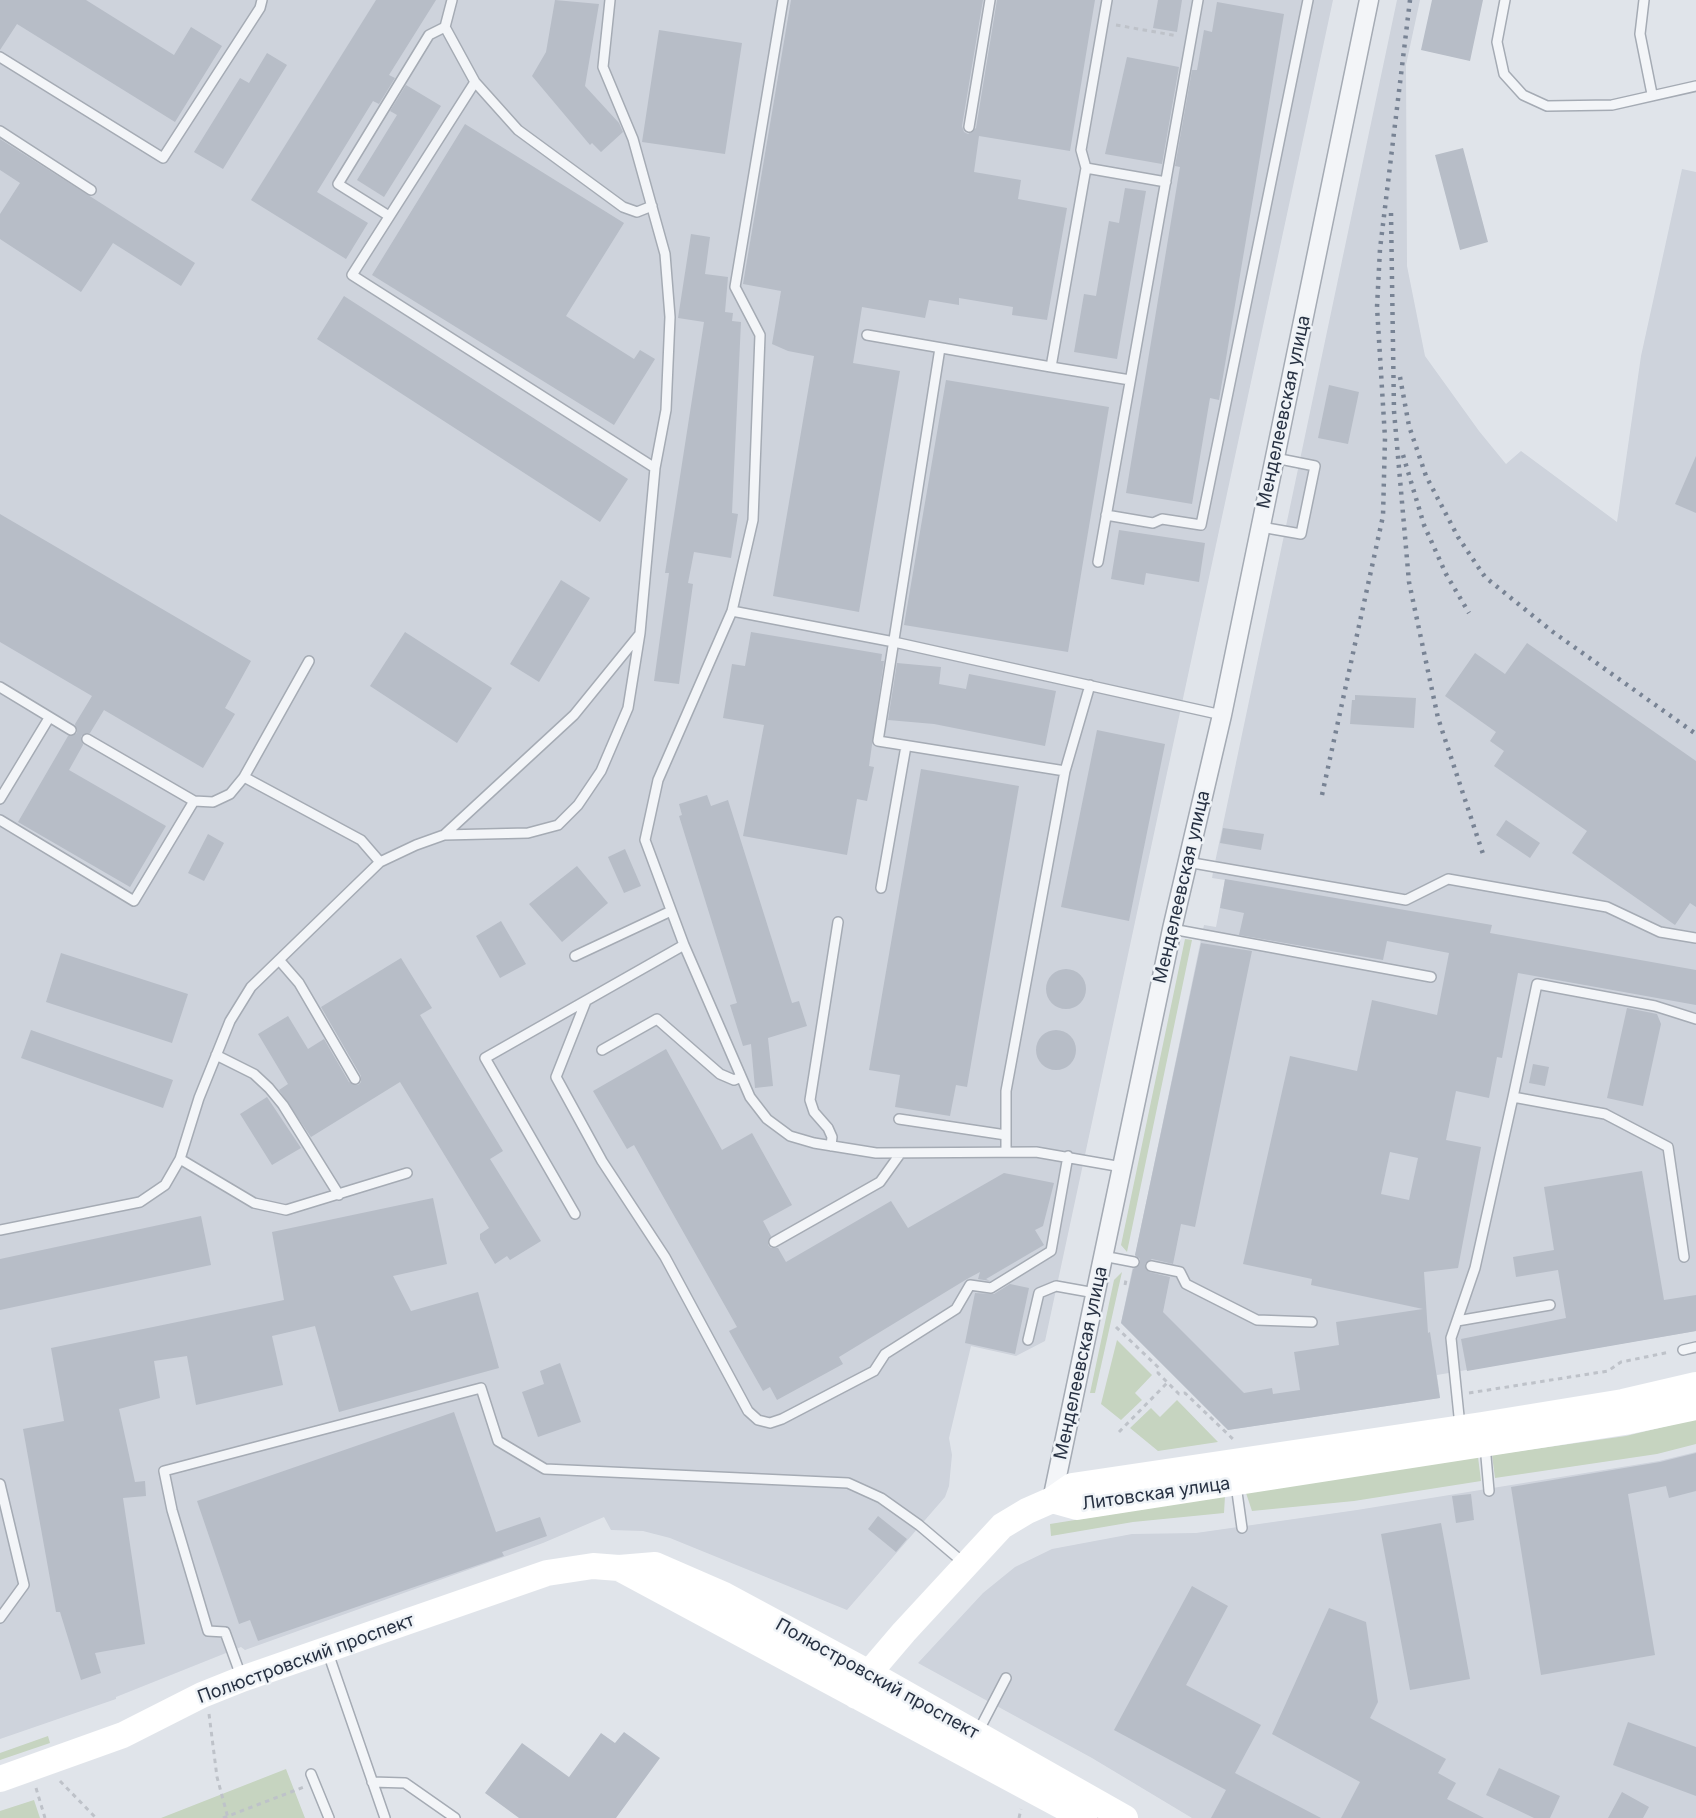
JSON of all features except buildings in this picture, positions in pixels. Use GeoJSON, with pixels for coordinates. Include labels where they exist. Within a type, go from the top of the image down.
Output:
{"type":"FeatureCollection","features":[{"type":"Feature","properties":{"kind":"main road","name":"Литовская улица"},"geometry":{"type":"LineString","coordinates":[[1472,1436],[1696,1385]]}},
{"type":"Feature","properties":{"kind":"main road","name":"Литовская улица"},"geometry":{"type":"LineString","coordinates":[[1052,1500],[1077,1507],[1236,1463],[1472,1436],[1625,1422],[1696,1407]]}},
{"type":"Feature","properties":{"kind":"main road"},"geometry":{"type":"LineString","coordinates":[[856,1696],[869,1673],[965,1564],[1002,1526],[1052,1500]]}},
{"type":"Feature","properties":{"kind":"main road","name":"Полюстровский проспект"},"geometry":{"type":"LineString","coordinates":[[0,1779],[51,1772],[202,1695],[547,1573],[593,1566],[620,1568],[655,1565],[724,1595],[869,1673],[1125,1818]]}},
{"type":"Feature","properties":{"kind":"main road","name":"Полюстровский проспект"},"geometry":{"type":"LineString","coordinates":[[620,1568],[1084,1818]]}},
{"type":"Feature","properties":{"kind":"street","name":"Менделеевская улица"},"geometry":{"type":"LineString","coordinates":[[1052,1500],[1186,862],[1222,715],[1369,0]]}},
{"type":"Feature","properties":{"kind":"lane"},"geometry":{"type":"LineString","coordinates":[[0,57],[163,158],[260,8],[262,0]]}},
{"type":"Feature","properties":{"kind":"lane"},"geometry":{"type":"LineString","coordinates":[[452,0],[445,27],[475,82],[518,130],[623,207],[637,212],[652,206]]}},
{"type":"Feature","properties":{"kind":"lane"},"geometry":{"type":"LineString","coordinates":[[0,1230],[140,1202],[165,1185],[180,1159],[199,1098],[230,1021],[251,987],[380,862],[416,845],[444,836],[528,833],[558,825],[578,805],[601,771],[628,708],[640,633],[655,468],[666,410],[670,317],[665,254],[633,139],[603,67],[610,0]]}},
{"type":"Feature","properties":{"kind":"lane"},"geometry":{"type":"LineString","coordinates":[[783,0],[735,287],[760,335],[753,520],[732,611],[658,780],[645,840],[684,945],[750,1097],[767,1119],[790,1136],[831,1146],[900,1154],[1006,1152],[1068,1156],[1122,1167]]}},
{"type":"Feature","properties":{"kind":"lane"},"geometry":{"type":"LineString","coordinates":[[969,127],[990,0]]}},
{"type":"Feature","properties":{"kind":"lane"},"geometry":{"type":"LineString","coordinates":[[1051,367],[1086,168],[1081,150],[1107,0]]}},
{"type":"Feature","properties":{"kind":"lane"},"geometry":{"type":"LineString","coordinates":[[1098,562],[1198,0]]}},
{"type":"Feature","properties":{"kind":"lane"},"geometry":{"type":"LineString","coordinates":[[1106,515],[1153,523],[1162,519],[1201,525],[1308,0]]}},
{"type":"Feature","properties":{"kind":"lane"},"geometry":{"type":"LineString","coordinates":[[1505,0],[1497,42],[1504,74],[1523,95],[1547,106],[1612,105],[1652,94],[1696,86]]}},
{"type":"Feature","properties":{"kind":"lane"},"geometry":{"type":"LineString","coordinates":[[1644,0],[1640,34],[1652,94]]}},
{"type":"Feature","properties":{"kind":"lane"},"geometry":{"type":"LineString","coordinates":[[389,216],[338,184],[429,35],[445,27]]}},
{"type":"Feature","properties":{"kind":"lane"},"geometry":{"type":"LineString","coordinates":[[475,82],[351,275],[655,468]]}},
{"type":"Feature","properties":{"kind":"lane"},"geometry":{"type":"LineString","coordinates":[[0,131],[91,190]]}},
{"type":"Feature","properties":{"kind":"lane"},"geometry":{"type":"LineString","coordinates":[[1086,168],[1166,182]]}},
{"type":"Feature","properties":{"kind":"lane"},"geometry":{"type":"LineString","coordinates":[[867,335],[1130,380]]}},
{"type":"Feature","properties":{"kind":"lane"},"geometry":{"type":"LineString","coordinates":[[940,348],[878,741],[1065,771]]}},
{"type":"Feature","properties":{"kind":"lane"},"geometry":{"type":"LineString","coordinates":[[1261,526],[1301,534],[1315,466],[1275,458]]}},
{"type":"Feature","properties":{"kind":"lane"},"geometry":{"type":"LineString","coordinates":[[732,611],[894,642],[1222,715]]}},
{"type":"Feature","properties":{"kind":"lane"},"geometry":{"type":"LineString","coordinates":[[444,836],[574,715],[640,633]]}},
{"type":"Feature","properties":{"kind":"lane"},"geometry":{"type":"LineString","coordinates":[[87,739],[194,801],[213,802],[230,794],[244,777],[309,661]]}},
{"type":"Feature","properties":{"kind":"lane"},"geometry":{"type":"LineString","coordinates":[[1006,1152],[1006,1091],[1065,771],[1090,685]]}},
{"type":"Feature","properties":{"kind":"lane"},"geometry":{"type":"LineString","coordinates":[[0,687],[71,730]]}},
{"type":"Feature","properties":{"kind":"lane"},"geometry":{"type":"LineString","coordinates":[[0,799],[49,718]]}},
{"type":"Feature","properties":{"kind":"lane"},"geometry":{"type":"LineString","coordinates":[[881,888],[906,746]]}},
{"type":"Feature","properties":{"kind":"lane"},"geometry":{"type":"LineString","coordinates":[[244,777],[361,840],[380,862]]}},
{"type":"Feature","properties":{"kind":"lane"},"geometry":{"type":"LineString","coordinates":[[0,820],[134,901],[194,801]]}},
{"type":"Feature","properties":{"kind":"lane"},"geometry":{"type":"LineString","coordinates":[[1186,862],[1406,900],[1448,879],[1607,907],[1660,932],[1696,938]]}},
{"type":"Feature","properties":{"kind":"lane"},"geometry":{"type":"LineString","coordinates":[[575,956],[671,911]]}},
{"type":"Feature","properties":{"kind":"lane"},"geometry":{"type":"LineString","coordinates":[[831,1146],[832,1137],[828,1128],[814,1112],[810,1100],[838,922]]}},
{"type":"Feature","properties":{"kind":"lane"},"geometry":{"type":"LineString","coordinates":[[1172,929],[1431,977]]}},
{"type":"Feature","properties":{"kind":"lane"},"geometry":{"type":"LineString","coordinates":[[575,1214],[485,1058],[684,945]]}},
{"type":"Feature","properties":{"kind":"lane"},"geometry":{"type":"LineString","coordinates":[[280,961],[299,983],[355,1079]]}},
{"type":"Feature","properties":{"kind":"lane"},"geometry":{"type":"LineString","coordinates":[[1489,1491],[1472,1436],[1456,1395],[1451,1338],[1475,1268],[1537,984],[1655,1006],[1696,1019]]}},
{"type":"Feature","properties":{"kind":"lane"},"geometry":{"type":"LineString","coordinates":[[586,1001],[556,1077],[602,1161],[665,1257],[748,1411],[758,1420],[770,1423],[782,1419],[874,1371],[885,1354],[956,1309],[970,1286],[991,1288],[1052,1251],[1068,1156]]}},
{"type":"Feature","properties":{"kind":"lane"},"geometry":{"type":"LineString","coordinates":[[602,1050],[657,1019],[720,1074],[734,1080],[741,1077]]}},
{"type":"Feature","properties":{"kind":"lane"},"geometry":{"type":"LineString","coordinates":[[216,1055],[254,1074],[269,1088],[283,1105],[339,1195]]}},
{"type":"Feature","properties":{"kind":"lane"},"geometry":{"type":"LineString","coordinates":[[1513,1097],[1605,1114],[1668,1147],[1684,1257]]}},
{"type":"Feature","properties":{"kind":"lane"},"geometry":{"type":"LineString","coordinates":[[899,1119],[1006,1135]]}},
{"type":"Feature","properties":{"kind":"lane"},"geometry":{"type":"LineString","coordinates":[[774,1242],[880,1182],[900,1154]]}},
{"type":"Feature","properties":{"kind":"lane"},"geometry":{"type":"LineString","coordinates":[[180,1159],[254,1203],[286,1210],[407,1173]]}},
{"type":"Feature","properties":{"kind":"lane"},"geometry":{"type":"LineString","coordinates":[[1103,1256],[1134,1262]]}},
{"type":"Feature","properties":{"kind":"lane"},"geometry":{"type":"LineString","coordinates":[[1150,1266],[1180,1272],[1186,1284],[1257,1320],[1312,1322]]}},
{"type":"Feature","properties":{"kind":"lane"},"geometry":{"type":"LineString","coordinates":[[1028,1340],[1039,1293],[1056,1286],[1095,1293]]}},
{"type":"Feature","properties":{"kind":"lane"},"geometry":{"type":"LineString","coordinates":[[1457,1321],[1550,1305]]}},
{"type":"Feature","properties":{"kind":"lane"},"geometry":{"type":"LineString","coordinates":[[1683,1350],[1696,1347]]}},
{"type":"Feature","properties":{"kind":"lane"},"geometry":{"type":"LineString","coordinates":[[243,1679],[225,1632],[208,1631],[172,1510],[164,1471],[481,1388],[498,1441],[545,1468],[848,1483],[881,1498],[919,1525],[965,1564]]}},
{"type":"Feature","properties":{"kind":"lane"},"geometry":{"type":"LineString","coordinates":[[1236,1463],[1242,1528]]}},
{"type":"Feature","properties":{"kind":"lane"},"geometry":{"type":"LineString","coordinates":[[0,1484],[24,1585],[0,1618]]}},
{"type":"Feature","properties":{"kind":"lane"},"geometry":{"type":"LineString","coordinates":[[327,1650],[385,1818]]}},
{"type":"Feature","properties":{"kind":"lane"},"geometry":{"type":"LineString","coordinates":[[977,1735],[1006,1678]]}},
{"type":"Feature","properties":{"kind":"lane"},"geometry":{"type":"LineString","coordinates":[[312,1778],[329,1818]]}},
{"type":"Feature","properties":{"kind":"lane"},"geometry":{"type":"LineString","coordinates":[[372,1782],[405,1783],[455,1818]]}},
{"type":"Feature","properties":{"kind":"path"},"geometry":{"type":"LineString","coordinates":[[1103,23],[1191,39]]}},
{"type":"Feature","properties":{"kind":"path"},"geometry":{"type":"LineString","coordinates":[[1125,1285],[1126,1280]]}},
{"type":"Feature","properties":{"kind":"path"},"geometry":{"type":"LineString","coordinates":[[1116,1327],[1159,1368],[1158,1373],[1179,1394],[1185,1393],[1236,1463]]}},
{"type":"Feature","properties":{"kind":"path"},"geometry":{"type":"LineString","coordinates":[[1456,1395],[1608,1371],[1621,1362],[1683,1350]]}},
{"type":"Feature","properties":{"kind":"path"},"geometry":{"type":"LineString","coordinates":[[1119,1432],[1168,1382]]}},
{"type":"Feature","properties":{"kind":"path"},"geometry":{"type":"LineString","coordinates":[[209,1714],[217,1777],[228,1817]]}},
{"type":"Feature","properties":{"kind":"path"},"geometry":{"type":"LineString","coordinates":[[45,1818],[35,1790],[51,1772],[96,1818]]}},
{"type":"Feature","properties":{"kind":"path"},"geometry":{"type":"LineString","coordinates":[[223,1818],[312,1778]]}},
{"type":"Feature","properties":{"kind":"shaded area"},"geometry":{"type":"Polygon","coordinates":[[[0,0],[1333,0],[1045,1341],[1016,1356],[971,1346],[949,1438],[952,1455],[949,1486],[945,1497],[847,1610],[670,1538],[643,1531],[611,1530],[604,1517],[543,1543],[245,1650],[241,1647],[116,1697],[116,1699],[0,1739],[0,0]]]}},
{"type":"Feature","properties":{"kind":"shaded area"},"geometry":{"type":"Polygon","coordinates":[[[1397,0],[1420,0],[1406,65],[1407,266],[1425,356],[1479,431],[1506,464],[1521,451],[1617,522],[1641,356],[1682,169],[1696,172],[1696,1331],[1437,1375],[1440,1398],[1228,1430],[1121,1323],[1204,925],[1216,927],[1225,880],[1212,878],[1214,867],[1397,0]]]}},
{"type":"Feature","properties":{"kind":"shaded area"},"geometry":{"type":"Polygon","coordinates":[[[1696,1452],[1696,1818],[1192,1818],[1092,1758],[918,1663],[983,1593],[1015,1567],[1052,1549],[1132,1534],[1196,1533],[1357,1510],[1659,1461],[1696,1452]]]}},
{"type":"Feature","properties":{"kind":"green space"},"geometry":{"type":"Polygon","coordinates":[[[1185,939],[1192,940],[1127,1252],[1121,1245],[1185,939]]]}},
{"type":"Feature","properties":{"kind":"green space"},"geometry":{"type":"Polygon","coordinates":[[[1122,1272],[1095,1393],[1090,1393],[1114,1280],[1122,1272]]]}},
{"type":"Feature","properties":{"kind":"green space"},"geometry":{"type":"Polygon","coordinates":[[[1117,1340],[1152,1375],[1135,1393],[1142,1400],[1121,1420],[1101,1404],[1117,1340]]]}},
{"type":"Feature","properties":{"kind":"green space"},"geometry":{"type":"Polygon","coordinates":[[[1177,1400],[1218,1442],[1158,1451],[1130,1428],[1151,1408],[1160,1417],[1177,1400]]]}},
{"type":"Feature","properties":{"kind":"green space"},"geometry":{"type":"Polygon","coordinates":[[[1696,1419],[1696,1444],[1657,1454],[1495,1478],[1492,1455],[1626,1436],[1696,1419]]]}},
{"type":"Feature","properties":{"kind":"green space"},"geometry":{"type":"Polygon","coordinates":[[[1478,1457],[1481,1481],[1354,1501],[1252,1511],[1246,1493],[1478,1457]]]}},
{"type":"Feature","properties":{"kind":"green space"},"geometry":{"type":"Polygon","coordinates":[[[1225,1496],[1224,1513],[1133,1522],[1051,1536],[1050,1524],[1225,1496]]]}},
{"type":"Feature","properties":{"kind":"green space"},"geometry":{"type":"Polygon","coordinates":[[[48,1736],[50,1743],[0,1760],[0,1753],[48,1736]]]}},
{"type":"Feature","properties":{"kind":"green space"},"geometry":{"type":"Polygon","coordinates":[[[286,1769],[305,1818],[161,1818],[286,1769]]]}},
{"type":"Feature","properties":{"kind":"green space"},"geometry":{"type":"Polygon","coordinates":[[[34,1800],[40,1818],[0,1818],[0,1811],[34,1800]]]}},
{"type":"Feature","properties":{"kind":"railway"},"geometry":{"type":"LineString","coordinates":[[1322,795],[1383,516],[1385,438],[1377,307],[1380,249],[1410,0]]}},
{"type":"Feature","properties":{"kind":"railway"},"geometry":{"type":"LineString","coordinates":[[1391,213],[1394,411],[1409,582],[1438,718],[1483,854]]}},
{"type":"Feature","properties":{"kind":"railway"},"geometry":{"type":"LineString","coordinates":[[1400,377],[1409,426],[1426,476],[1458,537],[1485,577],[1553,632],[1696,734]]}},
{"type":"Feature","properties":{"kind":"railway"},"geometry":{"type":"LineString","coordinates":[[1403,455],[1424,525],[1446,574],[1469,613]]}}]}
